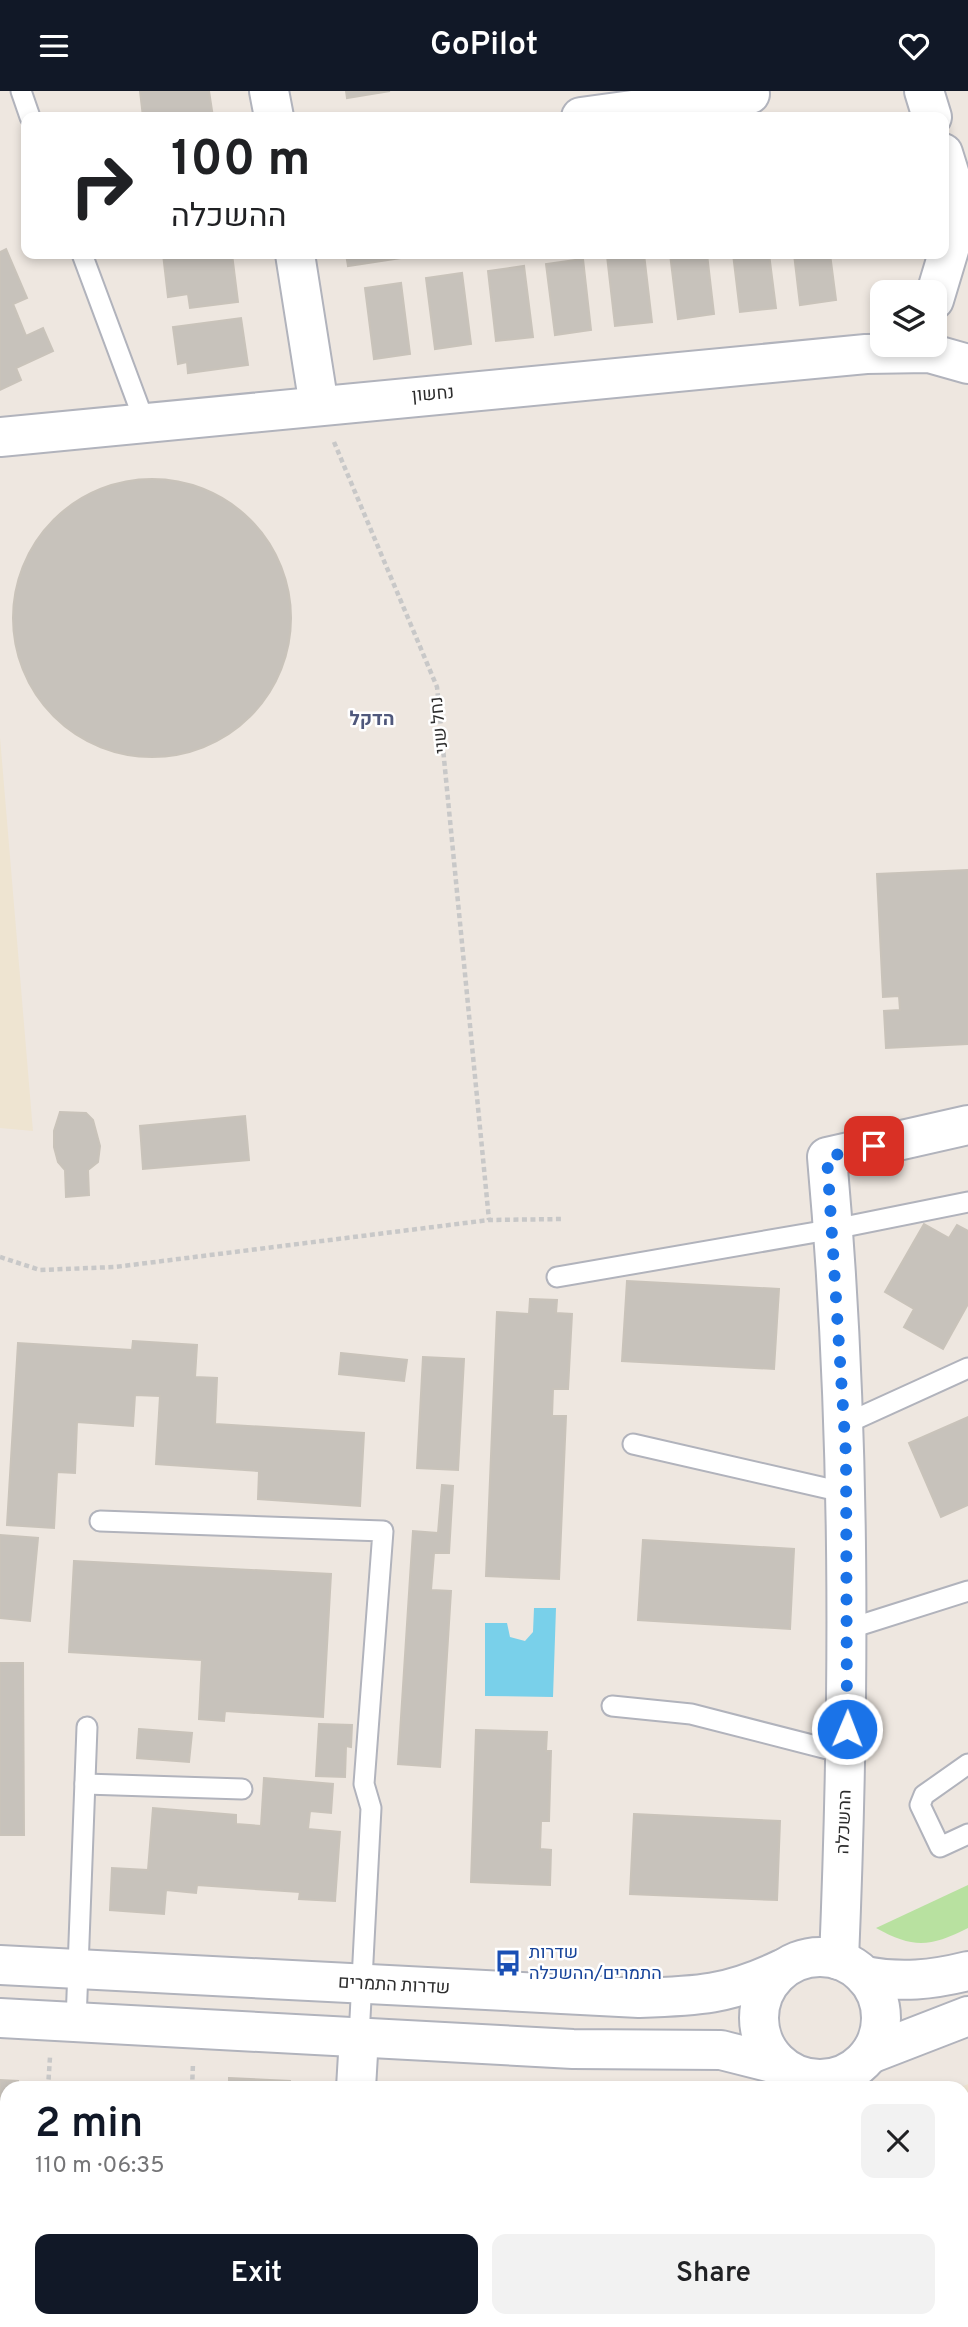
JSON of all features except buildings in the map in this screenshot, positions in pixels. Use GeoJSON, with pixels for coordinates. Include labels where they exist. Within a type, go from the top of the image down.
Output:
{"type":"FeatureCollection","features":[{"type":"Feature","properties":{"kind":"street"},"geometry":{"type":"LineString","coordinates":[[270,91],[273,112]]}},
{"type":"Feature","properties":{"kind":"street"},"geometry":{"type":"LineString","coordinates":[[566,91],[568,112]]}},
{"type":"Feature","properties":{"kind":"street"},"geometry":{"type":"LineString","coordinates":[[924,91],[930,112]]}},
{"type":"Feature","properties":{"kind":"street"},"geometry":{"type":"LineString","coordinates":[[618,112],[750,94]]}},
{"type":"Feature","properties":{"kind":"street"},"geometry":{"type":"LineString","coordinates":[[942,280],[964,221],[949,172]]}},
{"type":"Feature","properties":{"kind":"street"},"geometry":{"type":"LineString","coordinates":[[296,259],[319,406]]}},
{"type":"Feature","properties":{"kind":"street","name":"נחשון"},"geometry":{"type":"LineString","coordinates":[[0,437],[870,350]]}},
{"type":"Feature","properties":{"kind":"street","name":"נחשון"},"geometry":{"type":"LineString","coordinates":[[943,357],[968,364]]}},
{"type":"Feature","properties":{"kind":"street","name":"ההשכלה"},"geometry":{"type":"LineString","coordinates":[[852,1968],[847,1754],[845,1424],[834,1229],[827,1157],[968,1125]]}},
{"type":"Feature","properties":{"kind":"street"},"geometry":{"type":"LineString","coordinates":[[789,2075],[765,2046],[758,2023],[766,1987],[782,1969],[815,1957],[893,1981],[919,1981],[968,1971]]}},
{"type":"Feature","properties":{"kind":"street","name":"שדרות התמרים"},"geometry":{"type":"LineString","coordinates":[[0,1965],[576,1996],[684,1997],[744,1987],[782,1969]]}},
{"type":"Feature","properties":{"kind":"street"},"geometry":{"type":"LineString","coordinates":[[852,1968],[874,1990],[881,2013],[878,2038],[860,2069]]}},
{"type":"Feature","properties":{"kind":"street"},"geometry":{"type":"LineString","coordinates":[[0,2018],[573,2049],[721,2050],[789,2075],[825,2080],[860,2069],[968,2016]]}},
{"type":"Feature","properties":{"kind":"street"},"geometry":{"type":"LineString","coordinates":[[356,2081],[359,2038]]}},
{"type":"Feature","properties":{"kind":"lane"},"geometry":{"type":"LineString","coordinates":[[21,91],[28,112]]}},
{"type":"Feature","properties":{"kind":"lane"},"geometry":{"type":"LineString","coordinates":[[84,259],[145,423]]}},
{"type":"Feature","properties":{"kind":"lane"},"geometry":{"type":"LineString","coordinates":[[557,1277],[834,1229],[968,1202]]}},
{"type":"Feature","properties":{"kind":"lane"},"geometry":{"type":"LineString","coordinates":[[845,1424],[968,1368]]}},
{"type":"Feature","properties":{"kind":"lane"},"geometry":{"type":"LineString","coordinates":[[633,1444],[847,1493]]}},
{"type":"Feature","properties":{"kind":"lane"},"geometry":{"type":"LineString","coordinates":[[100,1521],[383,1531],[364,1784],[372,1808],[359,2038]]}},
{"type":"Feature","properties":{"kind":"lane"},"geometry":{"type":"LineString","coordinates":[[848,1629],[968,1591]]}},
{"type":"Feature","properties":{"kind":"lane"},"geometry":{"type":"LineString","coordinates":[[612,1706],[691,1714],[847,1754]]}},
{"type":"Feature","properties":{"kind":"lane"},"geometry":{"type":"LineString","coordinates":[[76,2022],[87,1727]]}},
{"type":"Feature","properties":{"kind":"lane"},"geometry":{"type":"LineString","coordinates":[[968,1764],[924,1795],[920,1805],[940,1847],[968,1835]]}},
{"type":"Feature","properties":{"kind":"lane"},"geometry":{"type":"LineString","coordinates":[[85,1784],[242,1789]]}},
{"type":"Feature","properties":{"kind":"path","name":"נחל שני"},"geometry":{"type":"LineString","coordinates":[[319,406],[437,687],[489,1220]]}},
{"type":"Feature","properties":{"kind":"path"},"geometry":{"type":"LineString","coordinates":[[0,1258],[40,1270],[115,1267],[489,1220],[564,1219]]}},
{"type":"Feature","properties":{"kind":"shaded area"},"geometry":{"type":"Polygon","coordinates":[[[0,737],[33,1131],[0,1128],[0,737]]]}},
{"type":"Feature","properties":{"kind":"green space"},"geometry":{"type":"Polygon","coordinates":[[[968,1885],[968,1928],[943,1939],[922,1943],[901,1940],[876,1928],[968,1885]]]}},
{"type":"Feature","properties":{"kind":"water"},"geometry":{"type":"Polygon","coordinates":[[[534,1608],[556,1608],[553,1697],[485,1696],[485,1623],[507,1623],[510,1637],[525,1641],[533,1632],[534,1608]]]}},
{"type":"Feature","properties":{"kind":"place","name":"שדרות התמרים/ההשכלה"},"geometry":{"type":"Point","coordinates":[508,1963]}},
{"type":"Feature","properties":{"kind":"district","name":"הדקל"},"geometry":{"type":"Point","coordinates":[372,720]}},
{"type":"Feature","properties":{"kind":"route"},"geometry":{"type":"LineString","coordinates":[[847,1729],[846,1455],[836,1256],[827,1157],[874,1146]]}}]}
